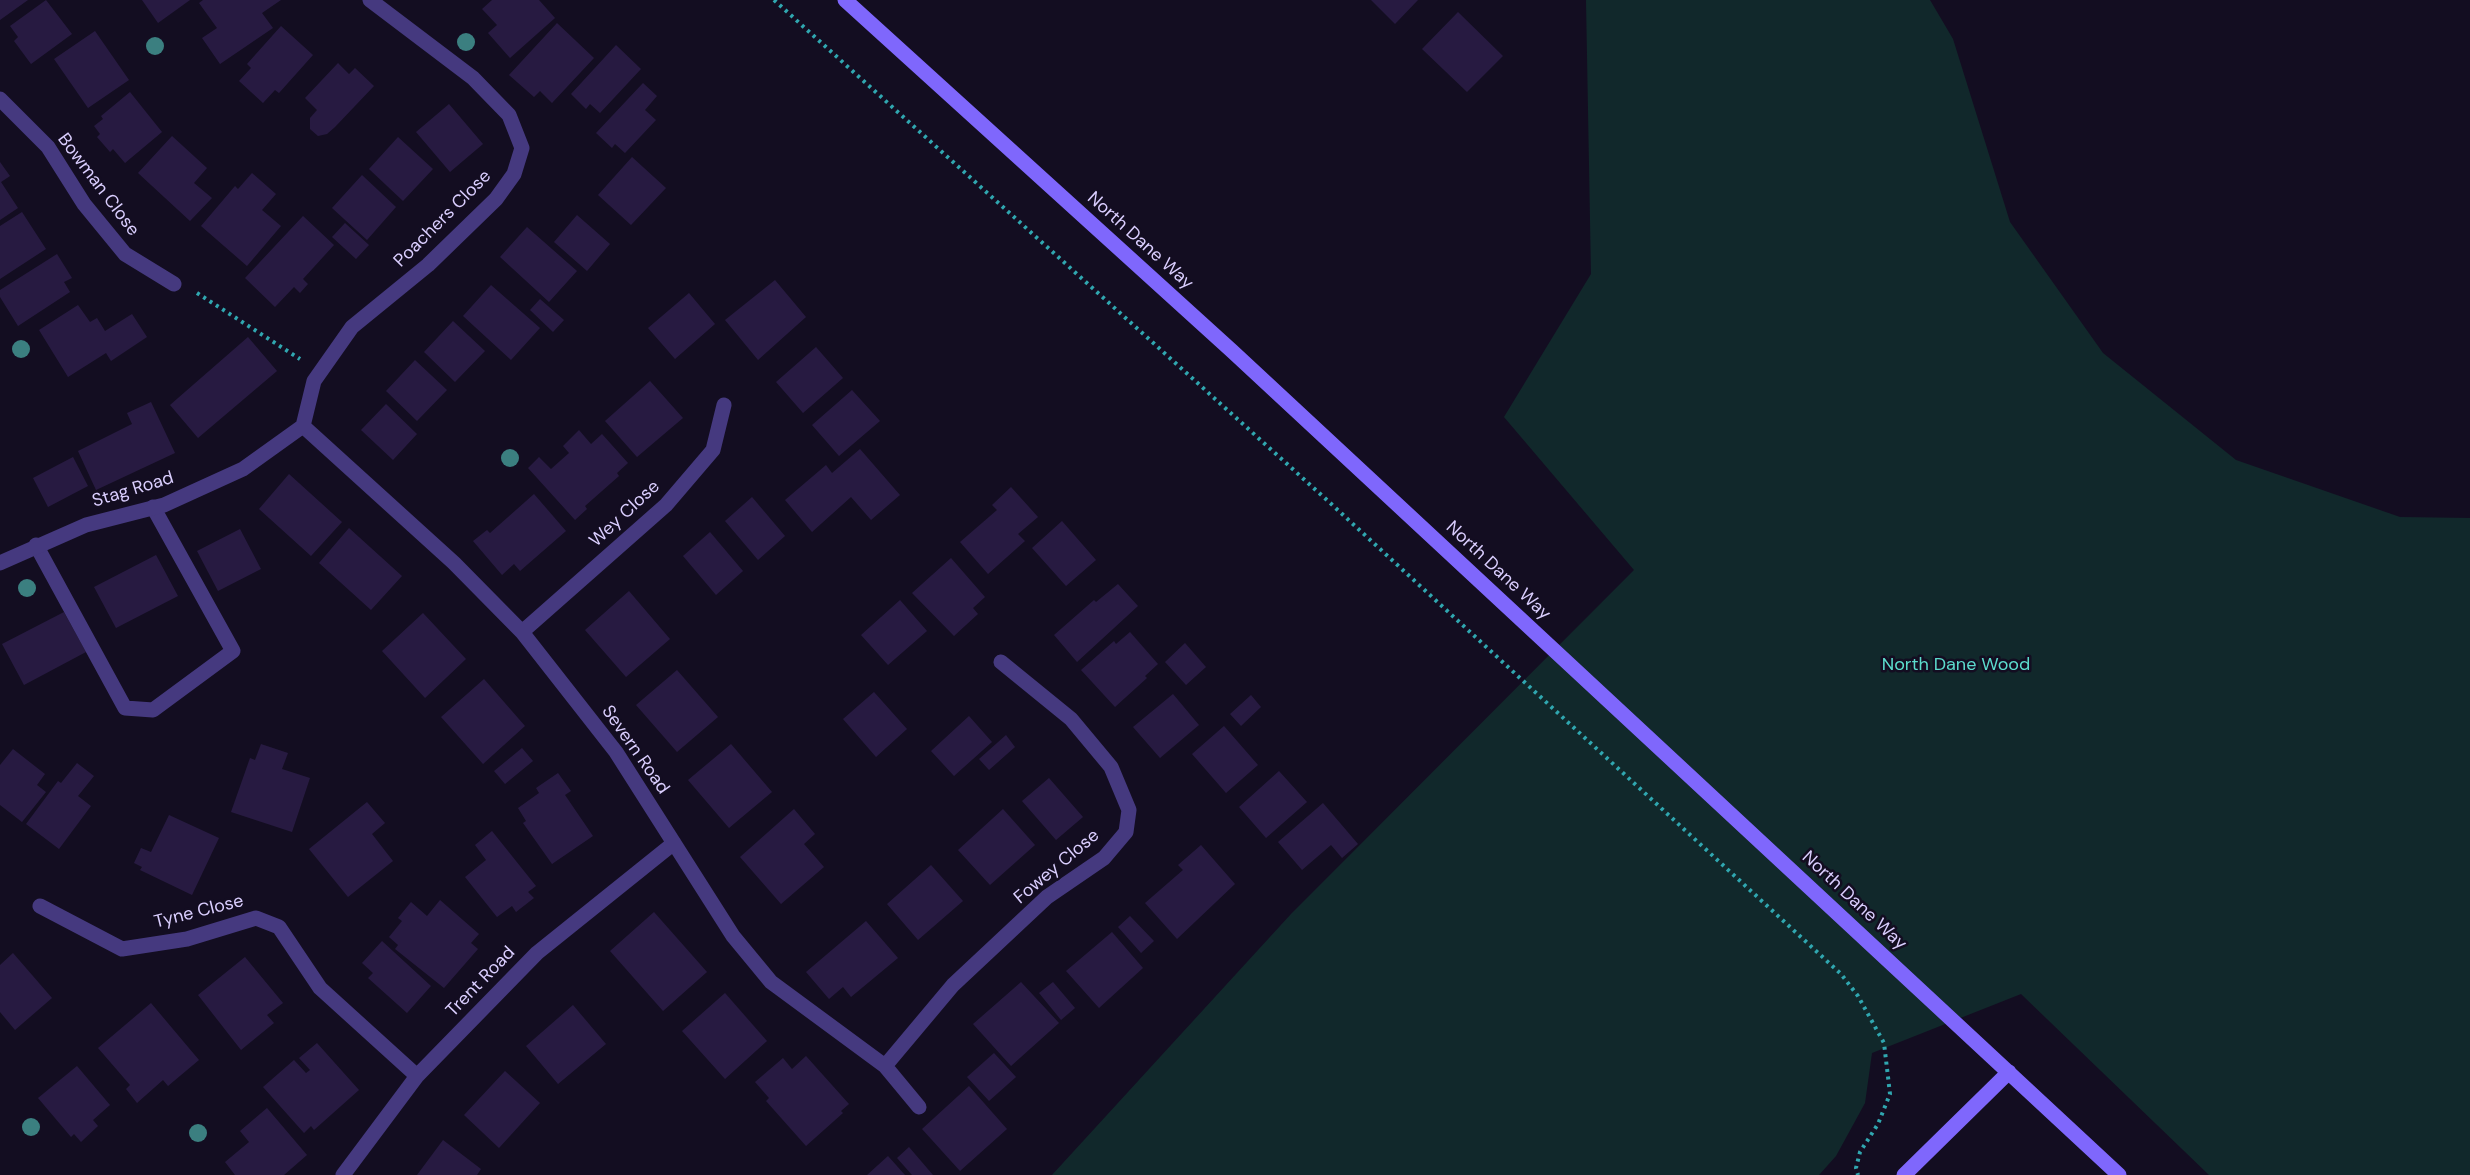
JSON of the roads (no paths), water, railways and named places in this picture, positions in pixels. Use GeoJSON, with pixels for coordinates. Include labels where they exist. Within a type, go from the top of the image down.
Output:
{"type":"FeatureCollection","features":[{"type":"Feature","properties":{"kind":"street","name":"Poachers Close"},"geometry":{"type":"LineString","coordinates":[[303,426],[314,381],[352,327],[428,265],[495,199],[514,174],[522,148],[509,115],[473,78],[370,0]]}},
{"type":"Feature","properties":{"kind":"street","name":"North Dane Way"},"geometry":{"type":"LineString","coordinates":[[845,0],[1232,351],[2119,1175]]}},
{"type":"Feature","properties":{"kind":"street","name":"Bowman Close"},"geometry":{"type":"LineString","coordinates":[[0,99],[48,147],[84,204],[125,254],[174,284]]}},
{"type":"Feature","properties":{"kind":"street","name":"Wey Close"},"geometry":{"type":"LineString","coordinates":[[522,632],[666,505],[712,450],[724,405]]}},
{"type":"Feature","properties":{"kind":"street","name":"Stag Road"},"geometry":{"type":"LineString","coordinates":[[0,563],[36,545],[86,525],[164,505],[243,469],[303,426]]}},
{"type":"Feature","properties":{"kind":"street","name":"Severn Road"},"geometry":{"type":"LineString","coordinates":[[303,426],[454,562],[522,632],[616,752],[733,936],[771,982],[885,1066],[919,1107]]}},
{"type":"Feature","properties":{"kind":"street"},"geometry":{"type":"LineString","coordinates":[[36,545],[124,708],[153,711],[233,651],[153,507]]}},
{"type":"Feature","properties":{"kind":"street","name":"Fowey Close"},"geometry":{"type":"LineString","coordinates":[[885,1066],[953,985],[1047,897],[1104,858],[1126,832],[1130,810],[1111,767],[1071,719],[1001,662]]}},
{"type":"Feature","properties":{"kind":"street","name":"Trent Road"},"geometry":{"type":"LineString","coordinates":[[343,1175],[417,1076],[537,953],[674,843]]}},
{"type":"Feature","properties":{"kind":"street","name":"Tyne Close"},"geometry":{"type":"LineString","coordinates":[[40,906],[122,949],[187,939],[255,918],[279,927],[320,988],[417,1076]]}},
{"type":"Feature","properties":{"kind":"street"},"geometry":{"type":"LineString","coordinates":[[1904,1175],[2009,1072]]}},
{"type":"Feature","properties":{"kind":"park label","name":"North Dane Wood"},"geometry":{"type":"Point","coordinates":[1956,665]}}]}
